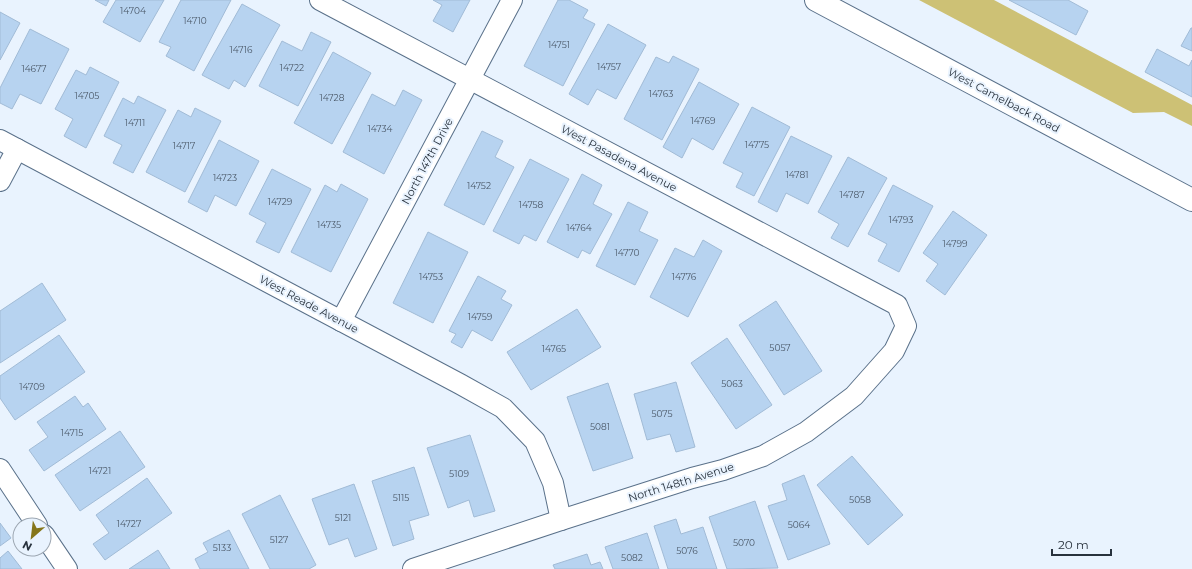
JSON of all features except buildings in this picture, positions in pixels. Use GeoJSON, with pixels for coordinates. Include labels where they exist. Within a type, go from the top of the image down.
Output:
{"type":"FeatureCollection","features":[{"type":"Feature","properties":{"kind":"main road","name":"West Camelback Road"},"geometry":{"type":"LineString","coordinates":[[816,0],[1192,200]]}},
{"type":"Feature","properties":{"kind":"street","name":"West Pasadena Avenue"},"geometry":{"type":"LineString","coordinates":[[320,0],[897,305],[906,326]]}},
{"type":"Feature","properties":{"kind":"street","name":"North 147th Drive"},"geometry":{"type":"LineString","coordinates":[[341,321],[512,0]]}},
{"type":"Feature","properties":{"kind":"street","name":"West Reade Avenue"},"geometry":{"type":"LineString","coordinates":[[8,144],[503,408],[535,441],[553,483],[560,520]]}},
{"type":"Feature","properties":{"kind":"street"},"geometry":{"type":"LineString","coordinates":[[0,181],[8,144]]}},
{"type":"Feature","properties":{"kind":"street","name":"North 148th Avenue"},"geometry":{"type":"LineString","coordinates":[[413,569],[560,520],[692,478],[723,470],[763,456],[806,432],[854,396],[894,351],[906,326]]}},
{"type":"Feature","properties":{"kind":"street"},"geometry":{"type":"LineString","coordinates":[[0,468],[33,517]]}},
{"type":"Feature","properties":{"kind":"street"},"geometry":{"type":"LineString","coordinates":[[52,547],[67,569]]}},
{"type":"Feature","properties":{"kind":"shaded area"},"geometry":{"type":"Polygon","coordinates":[[[919,0],[994,0],[1192,105],[1192,126],[1164,112],[1133,113],[919,0]]]}}]}
